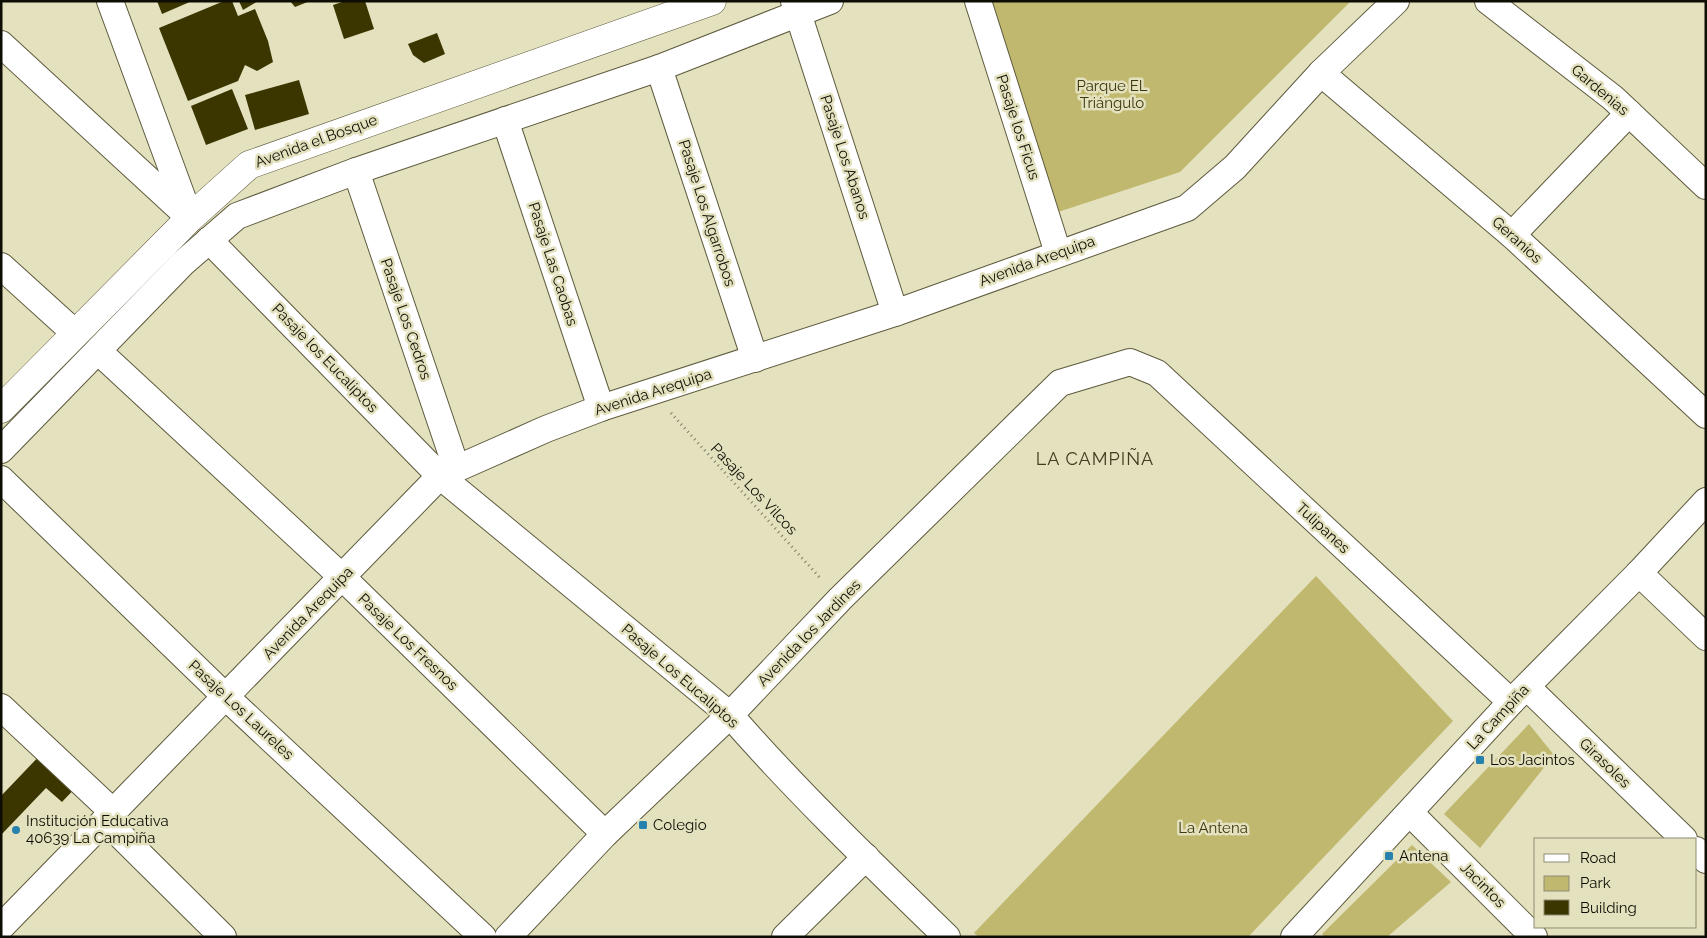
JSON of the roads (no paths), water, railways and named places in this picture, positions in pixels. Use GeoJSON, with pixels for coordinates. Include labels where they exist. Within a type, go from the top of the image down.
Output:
{"type":"FeatureCollection","features":[{"type":"Feature","properties":{"kind":"street"},"geometry":{"type":"LineString","coordinates":[[110,1],[190,218]]}},
{"type":"Feature","properties":{"kind":"street","name":"Avenida el Bosque"},"geometry":{"type":"LineString","coordinates":[[1,409],[190,218],[249,165],[712,1]]}},
{"type":"Feature","properties":{"kind":"street"},"geometry":{"type":"LineString","coordinates":[[1,450],[183,264],[237,216],[356,171],[659,68],[797,8],[830,1]]}},
{"type":"Feature","properties":{"kind":"street","name":"Pasaje los Ficus"},"geometry":{"type":"LineString","coordinates":[[978,1],[1058,253]]}},
{"type":"Feature","properties":{"kind":"street","name":"Avenida Arequipa"},"geometry":{"type":"LineString","coordinates":[[1,927],[342,577],[448,472],[601,408],[895,313],[1187,208],[1235,168],[1321,73],[1396,1]]}},
{"type":"Feature","properties":{"kind":"street","name":"Gardenias"},"geometry":{"type":"LineString","coordinates":[[1488,1],[1613,98],[1706,186]]}},
{"type":"Feature","properties":{"kind":"street","name":"Pasaje Los Abanos"},"geometry":{"type":"LineString","coordinates":[[797,8],[895,313]]}},
{"type":"Feature","properties":{"kind":"street"},"geometry":{"type":"LineString","coordinates":[[1,44],[190,218]]}},
{"type":"Feature","properties":{"kind":"street","name":"Pasaje Los Algarrobos"},"geometry":{"type":"LineString","coordinates":[[659,68],[755,359]]}},
{"type":"Feature","properties":{"kind":"street","name":"Geranios"},"geometry":{"type":"LineString","coordinates":[[1321,73],[1512,235],[1706,415]]}},
{"type":"Feature","properties":{"kind":"street"},"geometry":{"type":"LineString","coordinates":[[1512,235],[1629,113]]}},
{"type":"Feature","properties":{"kind":"street","name":"Pasaje Las Caobas"},"geometry":{"type":"LineString","coordinates":[[505,120],[601,408]]}},
{"type":"Feature","properties":{"kind":"street","name":"Pasaje Los Cedros"},"geometry":{"type":"LineString","coordinates":[[356,171],[448,472]]}},
{"type":"Feature","properties":{"kind":"street","name":"Pasaje los Eucaliptos"},"geometry":{"type":"LineString","coordinates":[[209,240],[448,472]]}},
{"type":"Feature","properties":{"kind":"street"},"geometry":{"type":"LineString","coordinates":[[1,266],[75,333]]}},
{"type":"Feature","properties":{"kind":"street","name":"Pasaje Los Fresnos"},"geometry":{"type":"LineString","coordinates":[[98,351],[342,577],[605,834]]}},
{"type":"Feature","properties":{"kind":"street","name":"Avenida los Jardines"},"geometry":{"type":"LineString","coordinates":[[508,937],[605,834],[730,716],[840,599],[1060,383],[1130,362]]}},
{"type":"Feature","properties":{"kind":"street","name":"Tulipanes"},"geometry":{"type":"LineString","coordinates":[[1130,362],[1157,373],[1519,694]]}},
{"type":"Feature","properties":{"kind":"street","name":"Pasaje Los Eucaliptos"},"geometry":{"type":"LineString","coordinates":[[448,472],[730,716],[753,742],[947,937]]}},
{"type":"Feature","properties":{"kind":"street","name":"Pasaje Los Laureles"},"geometry":{"type":"LineString","coordinates":[[1,479],[226,697],[483,937]]}},
{"type":"Feature","properties":{"kind":"street","name":"La Campiña"},"geometry":{"type":"LineString","coordinates":[[1294,937],[1519,694],[1639,573],[1706,501]]}},
{"type":"Feature","properties":{"kind":"street"},"geometry":{"type":"LineString","coordinates":[[1639,573],[1706,637]]}},
{"type":"Feature","properties":{"kind":"street","name":"Girasoles"},"geometry":{"type":"LineString","coordinates":[[1519,694],[1683,838]]}},
{"type":"Feature","properties":{"kind":"street"},"geometry":{"type":"LineString","coordinates":[[1,707],[109,816],[223,937]]}},
{"type":"Feature","properties":{"kind":"street","name":"Jacintos"},"geometry":{"type":"LineString","coordinates":[[1410,813],[1534,937]]}},
{"type":"Feature","properties":{"kind":"street"},"geometry":{"type":"LineString","coordinates":[[1697,851],[1706,860]]}},
{"type":"Feature","properties":{"kind":"street"},"geometry":{"type":"LineString","coordinates":[[785,937],[866,857]]}},
{"type":"Feature","properties":{"kind":"place","name":"Los Jacintos"},"geometry":{"type":"Point","coordinates":[1480,760]}},
{"type":"Feature","properties":{"kind":"place","name":"Colegio"},"geometry":{"type":"Point","coordinates":[643,825]}},
{"type":"Feature","properties":{"kind":"place","name":"Institución Educativa 40639 La Campiña"},"geometry":{"type":"Point","coordinates":[16,830]}},
{"type":"Feature","properties":{"kind":"place","name":"Antena"},"geometry":{"type":"Point","coordinates":[1389,856]}},
{"type":"Feature","properties":{"kind":"district","name":"LA CAMPIÑA"},"geometry":{"type":"Point","coordinates":[1095,459]}},
{"type":"Feature","properties":{"kind":"park label","name":"Parque EL Triángulo"},"geometry":{"type":"Point","coordinates":[1112,94]}},
{"type":"Feature","properties":{"kind":"park label","name":"La Antena"},"geometry":{"type":"Point","coordinates":[1213,828]}}]}
